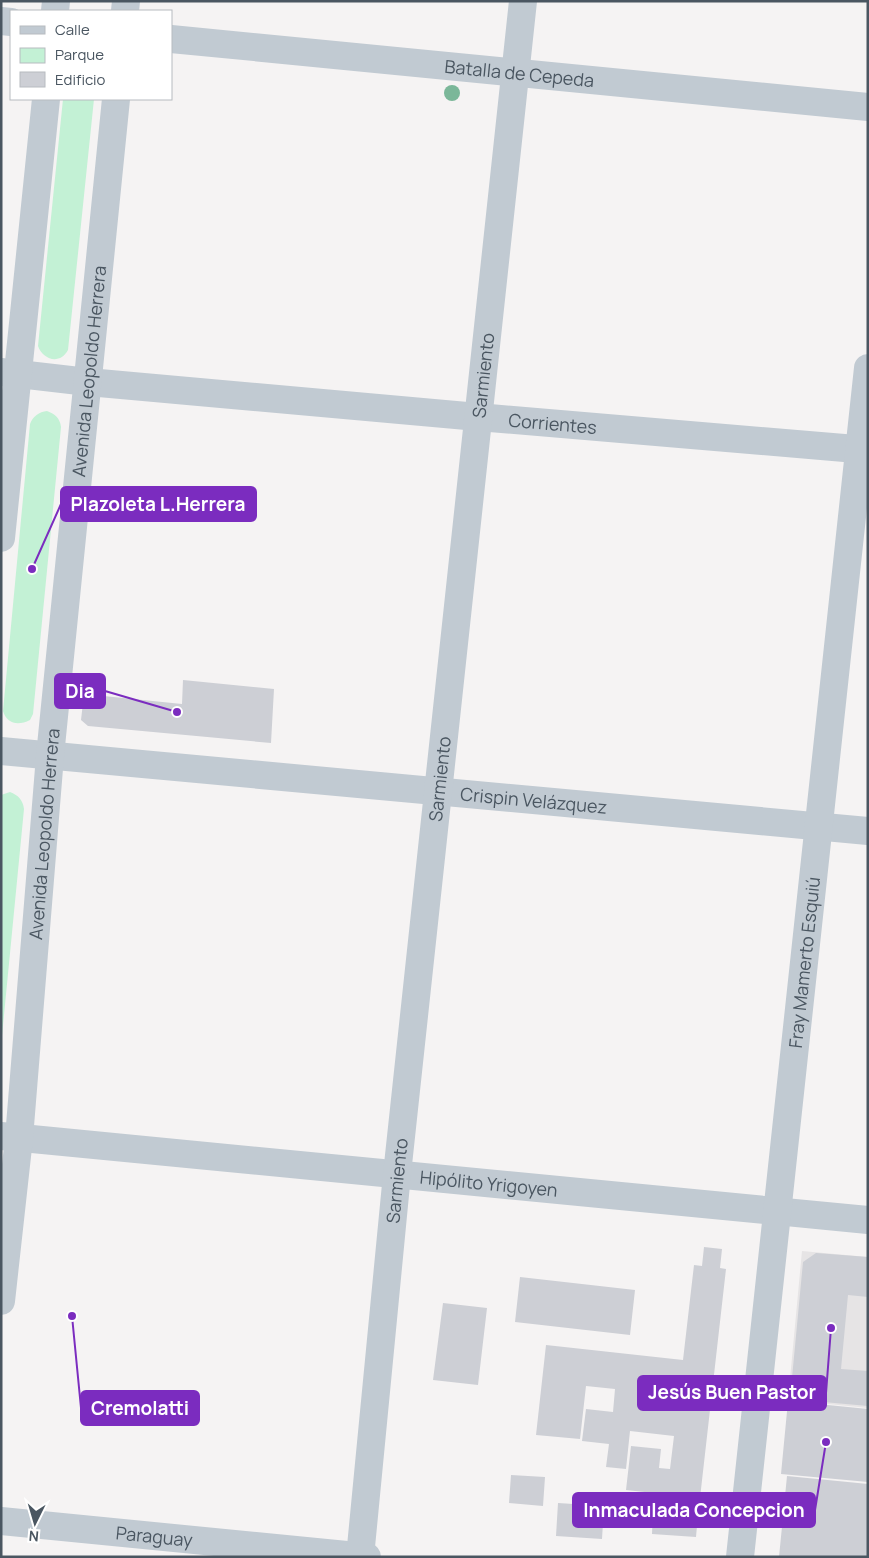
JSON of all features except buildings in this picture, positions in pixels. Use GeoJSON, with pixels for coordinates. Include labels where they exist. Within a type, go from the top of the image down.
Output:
{"type":"FeatureCollection","features":[{"type":"Feature","properties":{"kind":"street","name":"Sarmiento"},"geometry":{"type":"LineString","coordinates":[[362,1556],[397,1174],[523,1]]}},
{"type":"Feature","properties":{"kind":"street","name":"Batalla de Cepeda"},"geometry":{"type":"LineString","coordinates":[[172,39],[868,107]]}},
{"type":"Feature","properties":{"kind":"street"},"geometry":{"type":"LineString","coordinates":[[1,538],[9,373],[46,100]]}},
{"type":"Feature","properties":{"kind":"street","name":"Avenida Leopoldo Herrera"},"geometry":{"type":"LineString","coordinates":[[1,1300],[10,1137],[116,100]]}},
{"type":"Feature","properties":{"kind":"street","name":"Fray Mamerto Esquiú"},"geometry":{"type":"LineString","coordinates":[[740,1557],[819,827],[863,450],[868,368]]}},
{"type":"Feature","properties":{"kind":"street","name":"Corrientes"},"geometry":{"type":"LineString","coordinates":[[9,373],[88,382],[863,450]]}},
{"type":"Feature","properties":{"kind":"street","name":"Crispin Velázquez"},"geometry":{"type":"LineString","coordinates":[[1,751],[868,831]]}},
{"type":"Feature","properties":{"kind":"street","name":"Hipólito Yrigoyen"},"geometry":{"type":"LineString","coordinates":[[10,1137],[868,1220]]}},
{"type":"Feature","properties":{"kind":"street","name":"Paraguay"},"geometry":{"type":"LineString","coordinates":[[1,1521],[362,1556]]}},
{"type":"Feature","properties":{"kind":"shaded area"},"geometry":{"type":"Polygon","coordinates":[[[802,1251],[868,1257],[868,1408],[788,1400],[802,1251]]]}},
{"type":"Feature","properties":{"kind":"green space"},"geometry":{"type":"Polygon","coordinates":[[[63,100],[94,100],[68,350],[61,358],[52,359],[44,355],[38,346],[63,100]]]}},
{"type":"Feature","properties":{"kind":"green space"},"geometry":{"type":"Polygon","coordinates":[[[47,411],[57,417],[61,427],[33,714],[30,720],[14,723],[7,719],[3,711],[30,424],[37,415],[47,411]]]}},
{"type":"Feature","properties":{"kind":"green space"},"geometry":{"type":"Polygon","coordinates":[[[10,792],[20,798],[24,809],[1,1046],[1,795],[10,792]]]}},
{"type":"Feature","properties":{"kind":"place","name":"Plazoleta L.Herrera"},"geometry":{"type":"Point","coordinates":[32,569]}},
{"type":"Feature","properties":{"kind":"place","name":"Dia"},"geometry":{"type":"Point","coordinates":[177,712]}},
{"type":"Feature","properties":{"kind":"place","name":"Cremolatti"},"geometry":{"type":"Point","coordinates":[72,1316]}},
{"type":"Feature","properties":{"kind":"place","name":"Jesús Buen Pastor"},"geometry":{"type":"Point","coordinates":[831,1328]}},
{"type":"Feature","properties":{"kind":"place","name":"Inmaculada Concepcion"},"geometry":{"type":"Point","coordinates":[826,1442]}}]}
